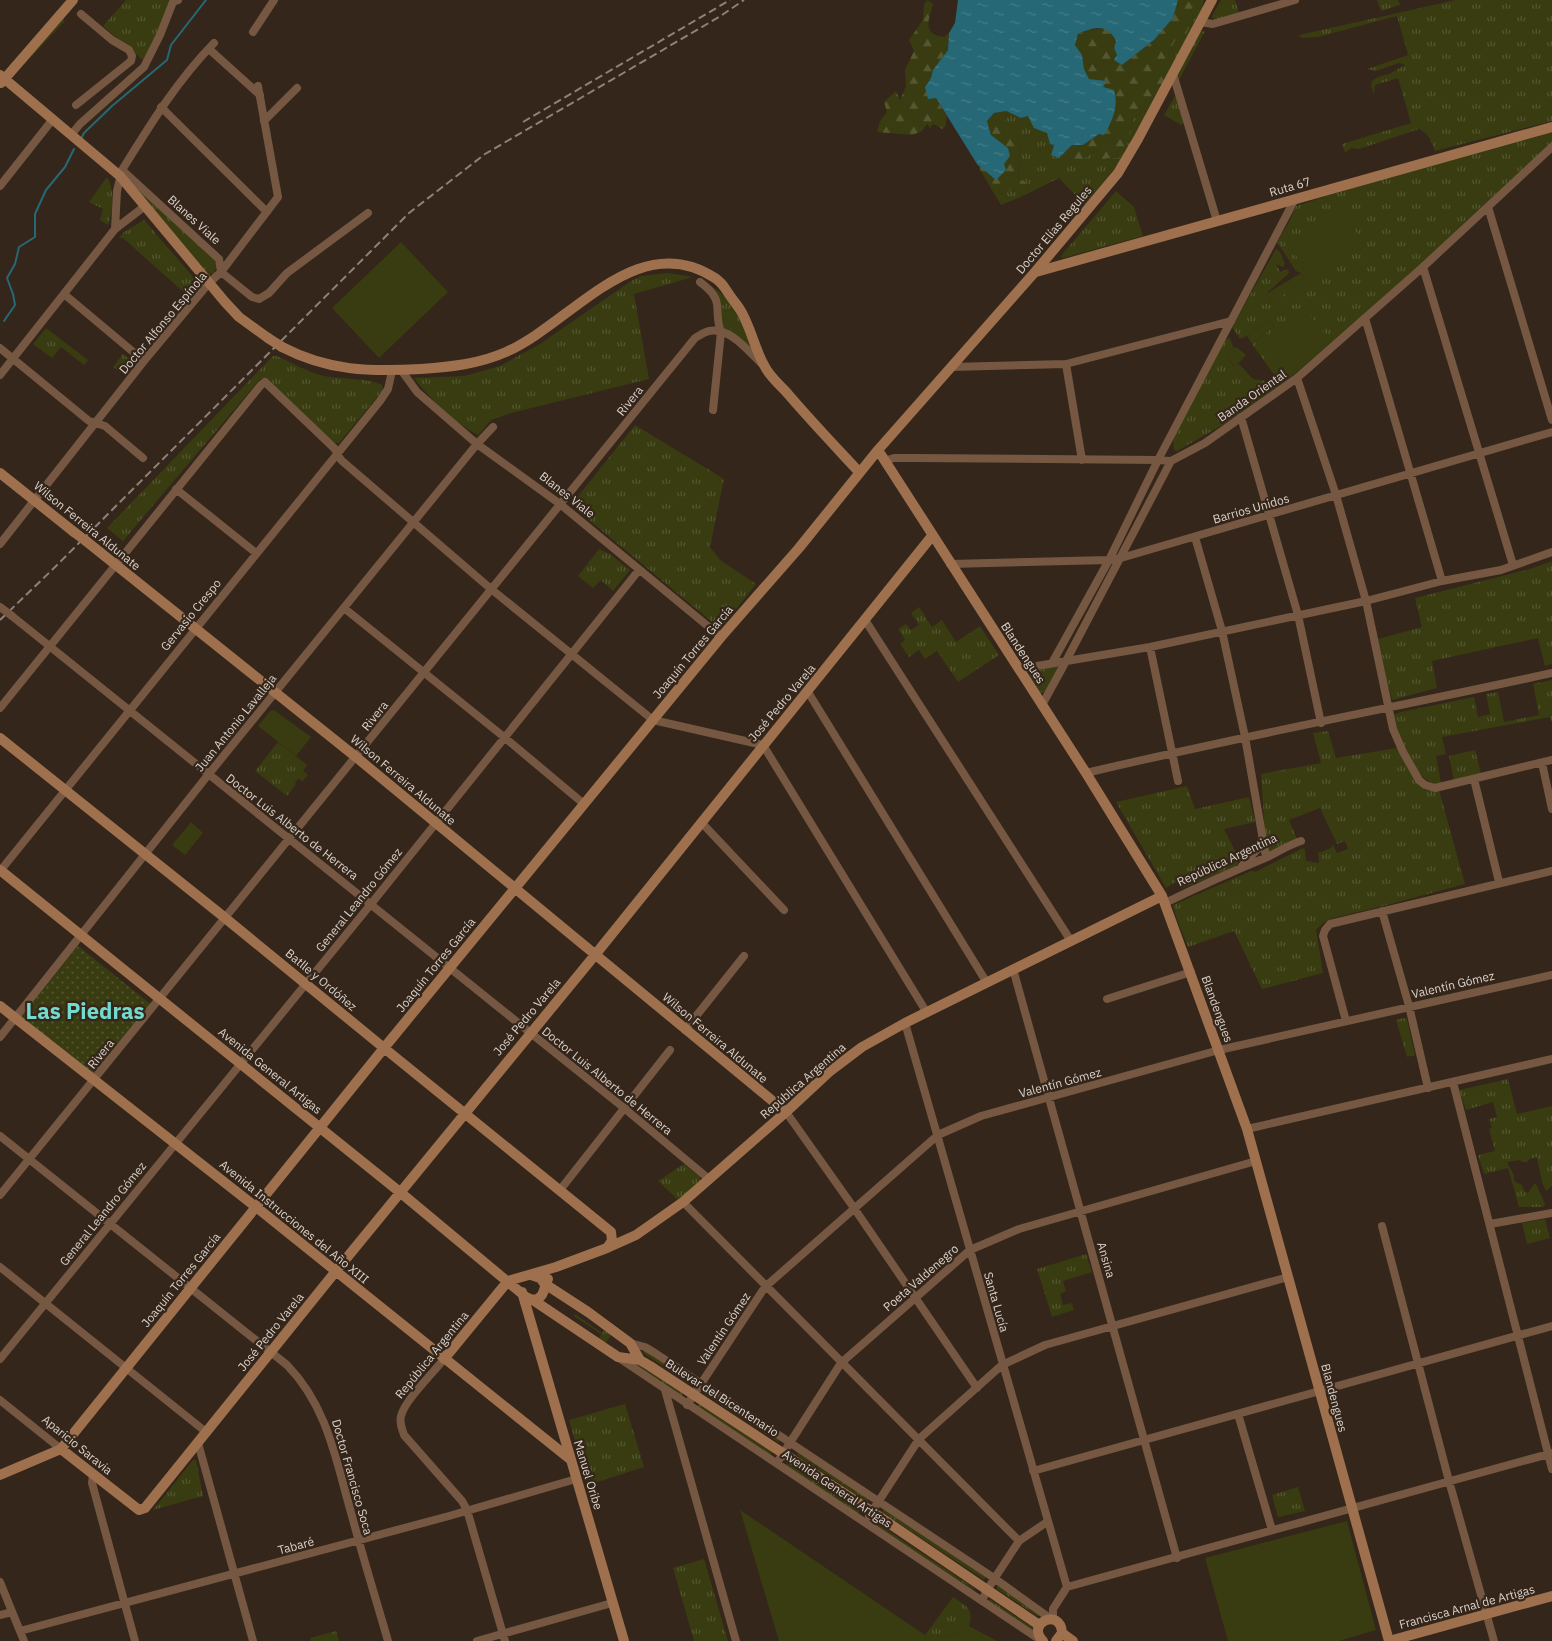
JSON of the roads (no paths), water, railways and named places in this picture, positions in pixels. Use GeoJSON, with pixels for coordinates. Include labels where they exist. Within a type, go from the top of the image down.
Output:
{"type":"FeatureCollection","features":[{"type":"Feature","properties":{"kind":"street"},"geometry":{"type":"LineString","coordinates":[[73,0],[2,79],[121,173],[145,206],[239,317],[282,347],[308,359],[358,370],[396,371],[463,365],[506,352],[532,338],[626,273],[650,265],[666,263],[683,264],[704,271],[726,287],[742,313],[764,366]]}},
{"type":"Feature","properties":{"kind":"street"},"geometry":{"type":"LineString","coordinates":[[253,32],[274,0]]}},
{"type":"Feature","properties":{"kind":"street","name":"Doctor Elías Regules"},"geometry":{"type":"LineString","coordinates":[[878,450],[1035,272],[1118,173],[1135,146],[1212,0]]}},
{"type":"Feature","properties":{"kind":"street"},"geometry":{"type":"LineString","coordinates":[[1200,22],[1213,24],[1296,0]]}},
{"type":"Feature","properties":{"kind":"street"},"geometry":{"type":"LineString","coordinates":[[71,135],[80,124],[144,67],[174,1]]}},
{"type":"Feature","properties":{"kind":"street"},"geometry":{"type":"LineString","coordinates":[[76,105],[131,61],[132,56],[129,50],[112,40],[81,14]]}},
{"type":"Feature","properties":{"kind":"street","name":"Doctor Alfonso Espínola"},"geometry":{"type":"LineString","coordinates":[[0,544],[144,361],[209,283],[221,272],[278,196],[259,91],[212,46],[190,69],[160,107]]}},
{"type":"Feature","properties":{"kind":"street"},"geometry":{"type":"LineString","coordinates":[[1173,74],[1217,222]]}},
{"type":"Feature","properties":{"kind":"street"},"geometry":{"type":"LineString","coordinates":[[264,121],[297,88]]}},
{"type":"Feature","properties":{"kind":"street"},"geometry":{"type":"LineString","coordinates":[[115,229],[115,214],[121,173],[160,107],[267,212]]}},
{"type":"Feature","properties":{"kind":"street"},"geometry":{"type":"LineString","coordinates":[[0,186],[53,119]]}},
{"type":"Feature","properties":{"kind":"street","name":"Ruta 67"},"geometry":{"type":"LineString","coordinates":[[1035,272],[1552,127]]}},
{"type":"Feature","properties":{"kind":"street","name":"Banda Oriental"},"geometry":{"type":"LineString","coordinates":[[1171,462],[1205,443],[1297,378],[1423,267],[1552,147]]}},
{"type":"Feature","properties":{"kind":"street","name":"Blanes Viale"},"geometry":{"type":"LineString","coordinates":[[121,173],[219,259],[221,272],[252,297],[259,299],[269,293],[287,273],[368,213]]}},
{"type":"Feature","properties":{"kind":"street"},"geometry":{"type":"LineString","coordinates":[[1052,663],[1109,560],[1158,460],[1295,199]]}},
{"type":"Feature","properties":{"kind":"street"},"geometry":{"type":"LineString","coordinates":[[0,375],[115,229],[145,206]]}},
{"type":"Feature","properties":{"kind":"street"},"geometry":{"type":"LineString","coordinates":[[1488,207],[1552,420]]}},
{"type":"Feature","properties":{"kind":"street"},"geometry":{"type":"LineString","coordinates":[[1423,267],[1513,565]]}},
{"type":"Feature","properties":{"kind":"street"},"geometry":{"type":"LineString","coordinates":[[700,282],[711,290],[718,301],[718,322],[721,332],[713,410]]}},
{"type":"Feature","properties":{"kind":"street"},"geometry":{"type":"LineString","coordinates":[[64,294],[144,361]]}},
{"type":"Feature","properties":{"kind":"street"},"geometry":{"type":"LineString","coordinates":[[1365,318],[1442,581]]}},
{"type":"Feature","properties":{"kind":"street"},"geometry":{"type":"LineString","coordinates":[[951,367],[1066,364],[1231,321]]}},
{"type":"Feature","properties":{"kind":"street","name":"Rivera"},"geometry":{"type":"LineString","coordinates":[[0,1195],[695,338],[712,330],[721,332]]}},
{"type":"Feature","properties":{"kind":"street"},"geometry":{"type":"LineString","coordinates":[[721,332],[742,344],[764,366],[859,472]]}},
{"type":"Feature","properties":{"kind":"street"},"geometry":{"type":"LineString","coordinates":[[0,348],[89,421],[105,426],[143,458]]}},
{"type":"Feature","properties":{"kind":"street"},"geometry":{"type":"LineString","coordinates":[[1066,364],[1082,460]]}},
{"type":"Feature","properties":{"kind":"street","name":"Blanes Viale"},"geometry":{"type":"LineString","coordinates":[[396,371],[417,392],[477,444],[560,504],[721,637]]}},
{"type":"Feature","properties":{"kind":"street","name":"Gervasio Crespo"},"geometry":{"type":"LineString","coordinates":[[0,871],[384,395],[396,371]]}},
{"type":"Feature","properties":{"kind":"street"},"geometry":{"type":"LineString","coordinates":[[1297,378],[1336,495],[1366,600],[1393,729],[1403,752],[1419,780],[1425,785],[1435,788],[1552,760]]}},
{"type":"Feature","properties":{"kind":"street"},"geometry":{"type":"LineString","coordinates":[[0,708],[261,384],[265,382],[334,448],[341,460],[413,523],[491,589],[653,720],[763,745],[927,1013]]}},
{"type":"Feature","properties":{"kind":"street"},"geometry":{"type":"LineString","coordinates":[[1241,416],[1298,615],[1321,723]]}},
{"type":"Feature","properties":{"kind":"street","name":"Juan Antonio Lavalleja"},"geometry":{"type":"LineString","coordinates":[[0,1037],[208,775],[477,444],[493,427]]}},
{"type":"Feature","properties":{"kind":"street","name":"Barrios Unidos"},"geometry":{"type":"LineString","coordinates":[[950,564],[1109,560],[1121,558],[1552,432]]}},
{"type":"Feature","properties":{"kind":"street","name":"Joaquín Torres García"},"geometry":{"type":"LineString","coordinates":[[0,1475],[61,1449],[515,887],[721,637],[799,548],[878,450]]}},
{"type":"Feature","properties":{"kind":"street","name":"Blandengues"},"geometry":{"type":"LineString","coordinates":[[878,450],[1086,773],[1163,899],[1247,1129],[1389,1641]]}},
{"type":"Feature","properties":{"kind":"street"},"geometry":{"type":"LineString","coordinates":[[884,461],[894,458],[913,458],[1158,460],[1171,462],[1042,705]]}},
{"type":"Feature","properties":{"kind":"street","name":"Wilson Ferreira Aldunate"},"geometry":{"type":"LineString","coordinates":[[0,473],[356,757],[786,1112]]}},
{"type":"Feature","properties":{"kind":"street"},"geometry":{"type":"LineString","coordinates":[[176,489],[256,553]]}},
{"type":"Feature","properties":{"kind":"street","name":"José Pedro Varela"},"geometry":{"type":"LineString","coordinates":[[138,1510],[145,1508],[530,1033],[596,955],[932,536]]}},
{"type":"Feature","properties":{"kind":"street"},"geometry":{"type":"LineString","coordinates":[[1195,537],[1222,632],[1245,737],[1262,843],[1266,857]]}},
{"type":"Feature","properties":{"kind":"street"},"geometry":{"type":"LineString","coordinates":[[1019,669],[1150,647],[1222,632],[1442,581],[1501,570],[1552,552]]}},
{"type":"Feature","properties":{"kind":"street","name":"General Leandro Gómez"},"geometry":{"type":"LineString","coordinates":[[0,1359],[436,824],[639,570]]}},
{"type":"Feature","properties":{"kind":"street","name":"Doctor Luis Alberto de Herrera"},"geometry":{"type":"LineString","coordinates":[[0,607],[710,1179]]}},
{"type":"Feature","properties":{"kind":"street"},"geometry":{"type":"LineString","coordinates":[[344,608],[584,804]]}},
{"type":"Feature","properties":{"kind":"street"},"geometry":{"type":"LineString","coordinates":[[865,620],[1071,941]]}},
{"type":"Feature","properties":{"kind":"street"},"geometry":{"type":"LineString","coordinates":[[1150,647],[1178,781]]}},
{"type":"Feature","properties":{"kind":"street"},"geometry":{"type":"LineString","coordinates":[[1086,773],[1172,752],[1321,723],[1552,672]]}},
{"type":"Feature","properties":{"kind":"street"},"geometry":{"type":"LineString","coordinates":[[808,692],[987,983]]}},
{"type":"Feature","properties":{"kind":"street","name":"Batlle y Ordóñez"},"geometry":{"type":"LineString","coordinates":[[0,738],[611,1232],[627,1239]]}},
{"type":"Feature","properties":{"kind":"street"},"geometry":{"type":"LineString","coordinates":[[1542,763],[1552,809]]}},
{"type":"Feature","properties":{"kind":"street"},"geometry":{"type":"LineString","coordinates":[[1474,779],[1499,882]]}},
{"type":"Feature","properties":{"kind":"street"},"geometry":{"type":"LineString","coordinates":[[701,822],[784,910]]}},
{"type":"Feature","properties":{"kind":"street","name":"República Argentina"},"geometry":{"type":"LineString","coordinates":[[467,1510],[462,1501],[404,1435],[401,1417],[407,1404],[508,1281],[556,1267],[636,1235],[683,1202],[829,1072],[862,1047],[905,1023],[1071,941],[1163,899],[1266,857],[1291,844],[1301,842]]}},
{"type":"Feature","properties":{"kind":"street"},"geometry":{"type":"LineString","coordinates":[[1242,866],[1262,843]]}},
{"type":"Feature","properties":{"kind":"street","name":"Avenida General Artigas"},"geometry":{"type":"LineString","coordinates":[[0,871],[401,1192],[522,1293]]}},
{"type":"Feature","properties":{"kind":"street"},"geometry":{"type":"LineString","coordinates":[[1346,1021],[1323,936],[1330,924],[1499,882],[1552,871]]}},
{"type":"Feature","properties":{"kind":"street"},"geometry":{"type":"LineString","coordinates":[[1382,911],[1409,1006],[1428,1088]]}},
{"type":"Feature","properties":{"kind":"street"},"geometry":{"type":"LineString","coordinates":[[685,1030],[744,956]]}},
{"type":"Feature","properties":{"kind":"street","name":"Ansina"},"geometry":{"type":"LineString","coordinates":[[1013,969],[1177,1558]]}},
{"type":"Feature","properties":{"kind":"street"},"geometry":{"type":"LineString","coordinates":[[1107,999],[1190,972]]}},
{"type":"Feature","properties":{"kind":"street","name":"Valentín Gómez"},"geometry":{"type":"LineString","coordinates":[[687,1405],[766,1287],[938,1135],[981,1116],[1219,1050],[1552,975]]}},
{"type":"Feature","properties":{"kind":"street","name":"Avenida Instrucciones del Año XIII"},"geometry":{"type":"LineString","coordinates":[[0,1006],[256,1206],[570,1459]]}},
{"type":"Feature","properties":{"kind":"street","name":"Santa Lucía"},"geometry":{"type":"LineString","coordinates":[[905,1023],[1066,1588]]}},
{"type":"Feature","properties":{"kind":"street"},"geometry":{"type":"LineString","coordinates":[[560,1190],[670,1050]]}},
{"type":"Feature","properties":{"kind":"street"},"geometry":{"type":"LineString","coordinates":[[1247,1129],[1552,1059]]}},
{"type":"Feature","properties":{"kind":"street"},"geometry":{"type":"LineString","coordinates":[[1453,1082],[1517,1337],[1550,1454],[1552,1469]]}},
{"type":"Feature","properties":{"kind":"street"},"geometry":{"type":"LineString","coordinates":[[786,1112],[977,1388]]}},
{"type":"Feature","properties":{"kind":"street","name":"Doctor Francisco Soca"},"geometry":{"type":"LineString","coordinates":[[0,1136],[296,1374],[319,1409],[326,1424],[388,1641]]}},
{"type":"Feature","properties":{"kind":"street","name":"Poeta Valdenegro"},"geometry":{"type":"LineString","coordinates":[[777,1463],[841,1363],[970,1250],[1019,1229],[1256,1162]]}},
{"type":"Feature","properties":{"kind":"street"},"geometry":{"type":"LineString","coordinates":[[683,1202],[1019,1541]]}},
{"type":"Feature","properties":{"kind":"street"},"geometry":{"type":"LineString","coordinates":[[1490,1224],[1551,1214]]}},
{"type":"Feature","properties":{"kind":"street"},"geometry":{"type":"LineString","coordinates":[[1382,1226],[1449,1482],[1494,1641]]}},
{"type":"Feature","properties":{"kind":"street"},"geometry":{"type":"LineString","coordinates":[[607,1248],[612,1242],[611,1232]]}},
{"type":"Feature","properties":{"kind":"street"},"geometry":{"type":"LineString","coordinates":[[0,1267],[206,1432]]}},
{"type":"Feature","properties":{"kind":"street"},"geometry":{"type":"LineString","coordinates":[[528,1317],[533,1300],[544,1294],[545,1284],[556,1267]]}},
{"type":"Feature","properties":{"kind":"street","name":"Bulevar del Bicentenario"},"geometry":{"type":"LineString","coordinates":[[527,1276],[535,1275],[540,1278],[545,1284],[617,1333],[630,1343],[640,1360]]}},
{"type":"Feature","properties":{"kind":"street"},"geometry":{"type":"LineString","coordinates":[[527,1276],[520,1287],[528,1317]]}},
{"type":"Feature","properties":{"kind":"street"},"geometry":{"type":"LineString","coordinates":[[865,1521],[919,1439],[1002,1365],[1045,1345],[1288,1276]]}},
{"type":"Feature","properties":{"kind":"street","name":"Bulevar del Bicentenario"},"geometry":{"type":"LineString","coordinates":[[522,1293],[618,1357],[640,1360],[1040,1625]]}},
{"type":"Feature","properties":{"kind":"street","name":"Manuel Oribe"},"geometry":{"type":"LineString","coordinates":[[528,1317],[624,1641]]}},
{"type":"Feature","properties":{"kind":"street"},"geometry":{"type":"LineString","coordinates":[[1033,1471],[1552,1326]]}},
{"type":"Feature","properties":{"kind":"street"},"geometry":{"type":"LineString","coordinates":[[606,1349],[617,1333]]}},
{"type":"Feature","properties":{"kind":"street","name":"Avenida General Artigas"},"geometry":{"type":"LineString","coordinates":[[630,1343],[645,1347],[994,1578],[1052,1619]]}},
{"type":"Feature","properties":{"kind":"street","name":"Avenida General Artigas"},"geometry":{"type":"LineString","coordinates":[[618,1357],[687,1405],[865,1521],[1043,1641]]}},
{"type":"Feature","properties":{"kind":"street"},"geometry":{"type":"LineString","coordinates":[[665,1390],[736,1641]]}},
{"type":"Feature","properties":{"kind":"street","name":"Aparicio Saravia"},"geometry":{"type":"LineString","coordinates":[[0,1400],[138,1510]]}},
{"type":"Feature","properties":{"kind":"street"},"geometry":{"type":"LineString","coordinates":[[1238,1414],[1272,1530]]}},
{"type":"Feature","properties":{"kind":"street"},"geometry":{"type":"LineString","coordinates":[[198,1443],[252,1641]]}},
{"type":"Feature","properties":{"kind":"street"},"geometry":{"type":"LineString","coordinates":[[1052,1619],[1053,1609],[1066,1588],[1550,1454]]}},
{"type":"Feature","properties":{"kind":"street"},"geometry":{"type":"LineString","coordinates":[[94,1475],[92,1483],[135,1641]]}},
{"type":"Feature","properties":{"kind":"street","name":"Tabaré"},"geometry":{"type":"LineString","coordinates":[[20,1631],[576,1479]]}},
{"type":"Feature","properties":{"kind":"street"},"geometry":{"type":"LineString","coordinates":[[467,1510],[504,1637]]}},
{"type":"Feature","properties":{"kind":"street"},"geometry":{"type":"LineString","coordinates":[[982,1601],[994,1578],[1019,1541],[1047,1522]]}},
{"type":"Feature","properties":{"kind":"street"},"geometry":{"type":"LineString","coordinates":[[0,1582],[24,1641]]}},
{"type":"Feature","properties":{"kind":"street","name":"Francisca Arnal de Artigas"},"geometry":{"type":"LineString","coordinates":[[1389,1641],[1552,1596]]}},
{"type":"Feature","properties":{"kind":"street"},"geometry":{"type":"LineString","coordinates":[[477,1641],[504,1637],[612,1603]]}},
{"type":"Feature","properties":{"kind":"street"},"geometry":{"type":"LineString","coordinates":[[0,1615],[12,1612]]}},
{"type":"Feature","properties":{"kind":"street"},"geometry":{"type":"LineString","coordinates":[[1043,1641],[1038,1635],[1040,1625],[1045,1620],[1052,1619],[1059,1623],[1059,1637],[1073,1641]]}},
{"type":"Feature","properties":{"kind":"water"},"geometry":{"type":"Polygon","coordinates":[[[958,0],[1178,0],[1173,18],[1154,40],[1122,65],[1114,60],[1117,55],[1114,48],[1116,41],[1109,31],[1095,28],[1078,34],[1075,45],[1082,55],[1084,69],[1089,79],[1107,81],[1103,87],[1114,90],[1115,108],[1104,135],[1099,134],[1083,145],[1072,145],[1059,158],[1051,155],[1054,145],[1050,144],[1047,133],[1034,128],[1028,116],[1021,118],[1006,111],[994,113],[987,121],[991,135],[1008,148],[1010,156],[1004,164],[1006,170],[996,180],[977,164],[936,98],[928,99],[925,87],[931,78],[933,70],[948,50],[949,33],[955,23],[958,0]]]}},
{"type":"Feature","properties":{"kind":"waterway"},"geometry":{"type":"LineString","coordinates":[[82,137],[112,106],[167,60],[171,45],[206,0]]}},
{"type":"Feature","properties":{"kind":"waterway"},"geometry":{"type":"LineString","coordinates":[[4,321],[15,305],[7,278],[15,264],[19,247],[35,237],[35,214],[46,190],[65,167],[74,149]]}},
{"type":"Feature","properties":{"kind":"railway"},"geometry":{"type":"LineString","coordinates":[[523,122],[730,0]]}},
{"type":"Feature","properties":{"kind":"railway"},"geometry":{"type":"LineString","coordinates":[[0,620],[409,213],[485,154],[719,17],[744,0]]}},
{"type":"Feature","properties":{"kind":"district","name":"Las Piedras"},"geometry":{"type":"Point","coordinates":[85,1011]}}]}
